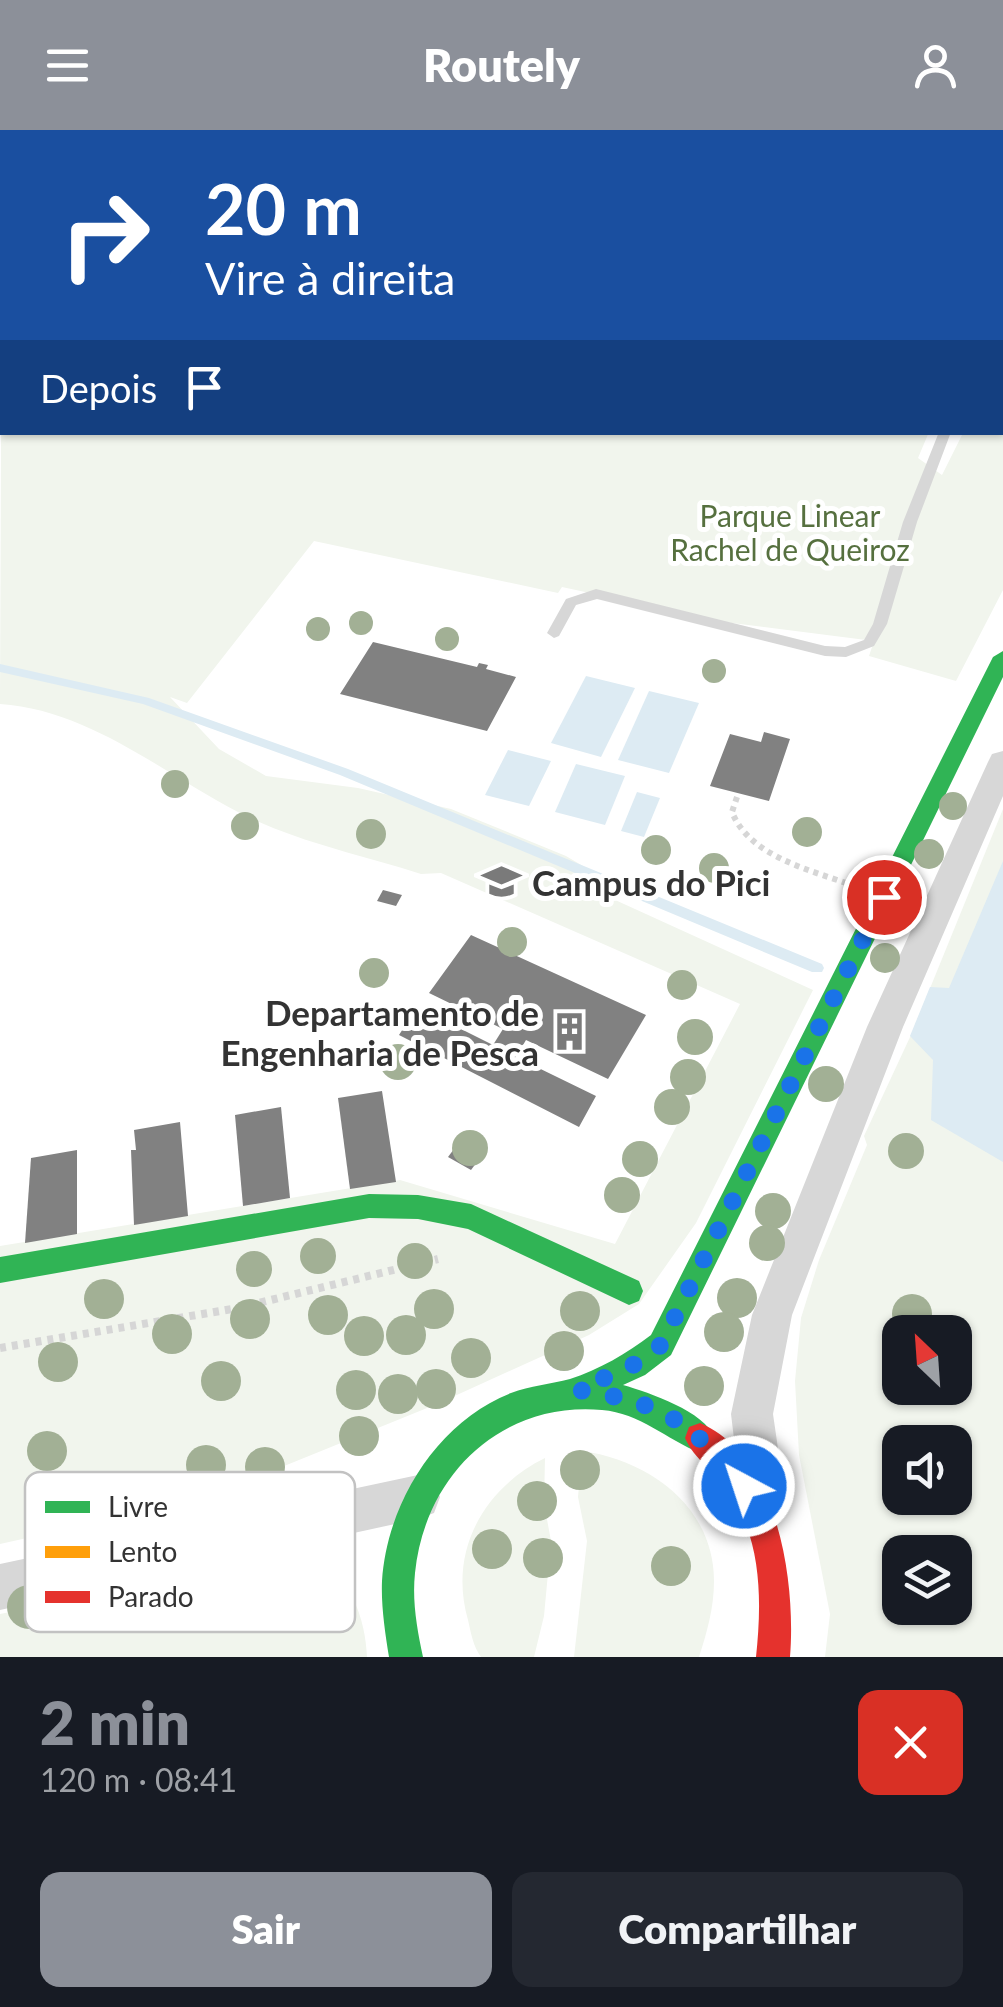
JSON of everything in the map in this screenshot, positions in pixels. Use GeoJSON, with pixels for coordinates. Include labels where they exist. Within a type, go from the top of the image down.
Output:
{"type":"FeatureCollection","features":[{"type":"Feature","properties":{"kind":"main road"},"geometry":{"type":"LineString","coordinates":[[406,1657],[396,1600],[402,1546],[418,1497],[442,1460],[471,1430],[522,1400],[578,1390],[635,1364],[661,1345],[1003,657]]}},
{"type":"Feature","properties":{"kind":"main road"},"geometry":{"type":"LineString","coordinates":[[0,1270],[369,1206],[418,1207],[471,1217],[629,1292]]}},
{"type":"Feature","properties":{"kind":"main road"},"geometry":{"type":"LineString","coordinates":[[578,1390],[635,1399],[673,1416],[707,1442],[744,1486],[768,1542],[780,1606],[773,1657]]}},
{"type":"Feature","properties":{"kind":"street"},"geometry":{"type":"LineString","coordinates":[[768,1542],[752,1414],[772,1315],[886,1027],[1003,762]]}},
{"type":"Feature","properties":{"kind":"street"},"geometry":{"type":"LineString","coordinates":[[355,1511],[418,1497]]}},
{"type":"Feature","properties":{"kind":"street"},"geometry":{"type":"LineString","coordinates":[[0,1587],[25,1582]]}},
{"type":"Feature","properties":{"kind":"lane"},"geometry":{"type":"LineString","coordinates":[[554,634],[571,602],[596,594],[825,651],[846,652],[869,643],[880,624],[910,522],[944,435]]}},
{"type":"Feature","properties":{"kind":"path"},"geometry":{"type":"LineString","coordinates":[[737,798],[732,812],[742,833],[813,870]]}},
{"type":"Feature","properties":{"kind":"path"},"geometry":{"type":"LineString","coordinates":[[0,1348],[238,1308],[452,1255]]}},
{"type":"Feature","properties":{"kind":"green space","name":"Parque Linear Rachel de Queiroz"},"geometry":{"type":"Polygon","coordinates":[[[1,435],[928,435],[918,458],[942,475],[962,435],[1003,435],[1003,590],[956,681],[869,656],[874,641],[724,622],[562,587],[558,593],[314,541],[187,703],[170,697],[219,749],[266,776],[358,788],[451,809],[566,856],[598,875],[591,889],[813,990],[696,1223],[639,1304],[589,1335],[437,1404],[270,1472],[25,1472],[25,1538],[0,1544],[0,1246],[400,1180],[615,1244],[740,1004],[441,873],[421,874],[281,831],[238,812],[94,730],[33,709],[0,704],[1,435]]]}},
{"type":"Feature","properties":{"kind":"green space"},"geometry":{"type":"Polygon","coordinates":[[[1003,809],[1003,1657],[825,1657],[830,1614],[799,1455],[795,1381],[801,1318],[819,1260],[867,1145],[864,1136],[911,1035],[1003,809]]]}},
{"type":"Feature","properties":{"kind":"green space"},"geometry":{"type":"Polygon","coordinates":[[[582,1451],[607,1456],[653,1476],[690,1509],[703,1530],[714,1581],[699,1657],[574,1657],[587,1541],[578,1497],[582,1451]]]}},
{"type":"Feature","properties":{"kind":"green space"},"geometry":{"type":"Polygon","coordinates":[[[545,1458],[544,1503],[551,1541],[544,1616],[534,1657],[481,1657],[463,1594],[467,1546],[476,1524],[504,1486],[545,1458]]]}},
{"type":"Feature","properties":{"kind":"green space"},"geometry":{"type":"Polygon","coordinates":[[[355,1604],[367,1657],[0,1657],[0,1614],[25,1609],[25,1632],[355,1632],[355,1604]]]}},
{"type":"Feature","properties":{"kind":"shaded area"},"geometry":{"type":"Polygon","coordinates":[[[586,676],[635,688],[601,757],[551,743],[586,676]]]}},
{"type":"Feature","properties":{"kind":"shaded area"},"geometry":{"type":"Polygon","coordinates":[[[649,691],[699,703],[669,773],[618,760],[649,691]]]}},
{"type":"Feature","properties":{"kind":"shaded area"},"geometry":{"type":"Polygon","coordinates":[[[508,750],[551,761],[529,806],[485,795],[508,750]]]}},
{"type":"Feature","properties":{"kind":"shaded area"},"geometry":{"type":"Polygon","coordinates":[[[576,764],[625,776],[605,825],[555,812],[576,764]]]}},
{"type":"Feature","properties":{"kind":"shaded area"},"geometry":{"type":"Polygon","coordinates":[[[637,792],[660,798],[644,837],[621,831],[637,792]]]}},
{"type":"Feature","properties":{"kind":"shaded area"},"geometry":{"type":"Polygon","coordinates":[[[1003,861],[1003,1162],[931,1120],[933,1060],[910,1036],[930,987],[949,988],[1003,861]]]}},
{"type":"Feature","properties":{"kind":"building"},"geometry":{"type":"Polygon","coordinates":[[[373,642],[477,667],[479,663],[488,665],[486,669],[516,677],[487,731],[340,694],[373,642]]]}},
{"type":"Feature","properties":{"kind":"building"},"geometry":{"type":"Polygon","coordinates":[[[764,732],[790,739],[769,801],[710,786],[730,734],[761,742],[764,732]]]}},
{"type":"Feature","properties":{"kind":"building"},"geometry":{"type":"Polygon","coordinates":[[[383,890],[402,895],[396,906],[377,901],[383,890]]]}},
{"type":"Feature","properties":{"kind":"building","name":"Departamento de Engenharia de Pesca"},"geometry":{"type":"Polygon","coordinates":[[[471,935],[646,1015],[608,1079],[526,1040],[516,1057],[596,1096],[579,1127],[399,1035],[417,1007],[493,1045],[503,1029],[429,993],[471,935]]]}},
{"type":"Feature","properties":{"kind":"building"},"geometry":{"type":"Polygon","coordinates":[[[382,1091],[396,1182],[350,1189],[338,1098],[382,1091]]]}},
{"type":"Feature","properties":{"kind":"building"},"geometry":{"type":"Polygon","coordinates":[[[281,1107],[290,1198],[243,1206],[235,1115],[281,1107]]]}},
{"type":"Feature","properties":{"kind":"building"},"geometry":{"type":"Polygon","coordinates":[[[180,1122],[188,1216],[134,1225],[134,1130],[180,1122]]]}},
{"type":"Feature","properties":{"kind":"building"},"geometry":{"type":"Polygon","coordinates":[[[457,1145],[480,1158],[471,1170],[448,1157],[457,1145]]]}},
{"type":"Feature","properties":{"kind":"building"},"geometry":{"type":"Polygon","coordinates":[[[77,1150],[77,1234],[25,1243],[31,1158],[77,1150]]]}},
{"type":"Feature","properties":{"kind":"waterway"},"geometry":{"type":"LineString","coordinates":[[0,668],[145,701],[344,772],[817,968]]}},
{"type":"Feature","properties":{"kind":"traffic: fast"},"geometry":{"type":"LineString","coordinates":[[578,1390],[635,1365],[661,1345],[1003,657]]}},
{"type":"Feature","properties":{"kind":"traffic: fast"},"geometry":{"type":"LineString","coordinates":[[0,1270],[369,1206],[418,1207],[471,1217],[629,1291]]}},
{"type":"Feature","properties":{"kind":"traffic: fast"},"geometry":{"type":"LineString","coordinates":[[406,1657],[398,1584],[416,1507],[442,1464],[475,1430],[515,1406],[559,1394],[606,1395],[653,1409],[700,1438]]}},
{"type":"Feature","properties":{"kind":"traffic: jam"},"geometry":{"type":"LineString","coordinates":[[700,1438],[741,1483],[766,1537],[776,1596],[773,1657]]}},
{"type":"Feature","properties":{"kind":"place","name":"Campus do Pici"},"geometry":{"type":"Point","coordinates":[502,882]}},
{"type":"Feature","properties":{"kind":"place","name":"Departamento de Engenharia de Pesca"},"geometry":{"type":"Point","coordinates":[569,1032]}},
{"type":"Feature","properties":{"kind":"route"},"geometry":{"type":"LineString","coordinates":[[744,1486],[707,1442],[673,1416],[635,1399],[578,1390],[635,1364],[661,1345],[884,897]]}}]}
